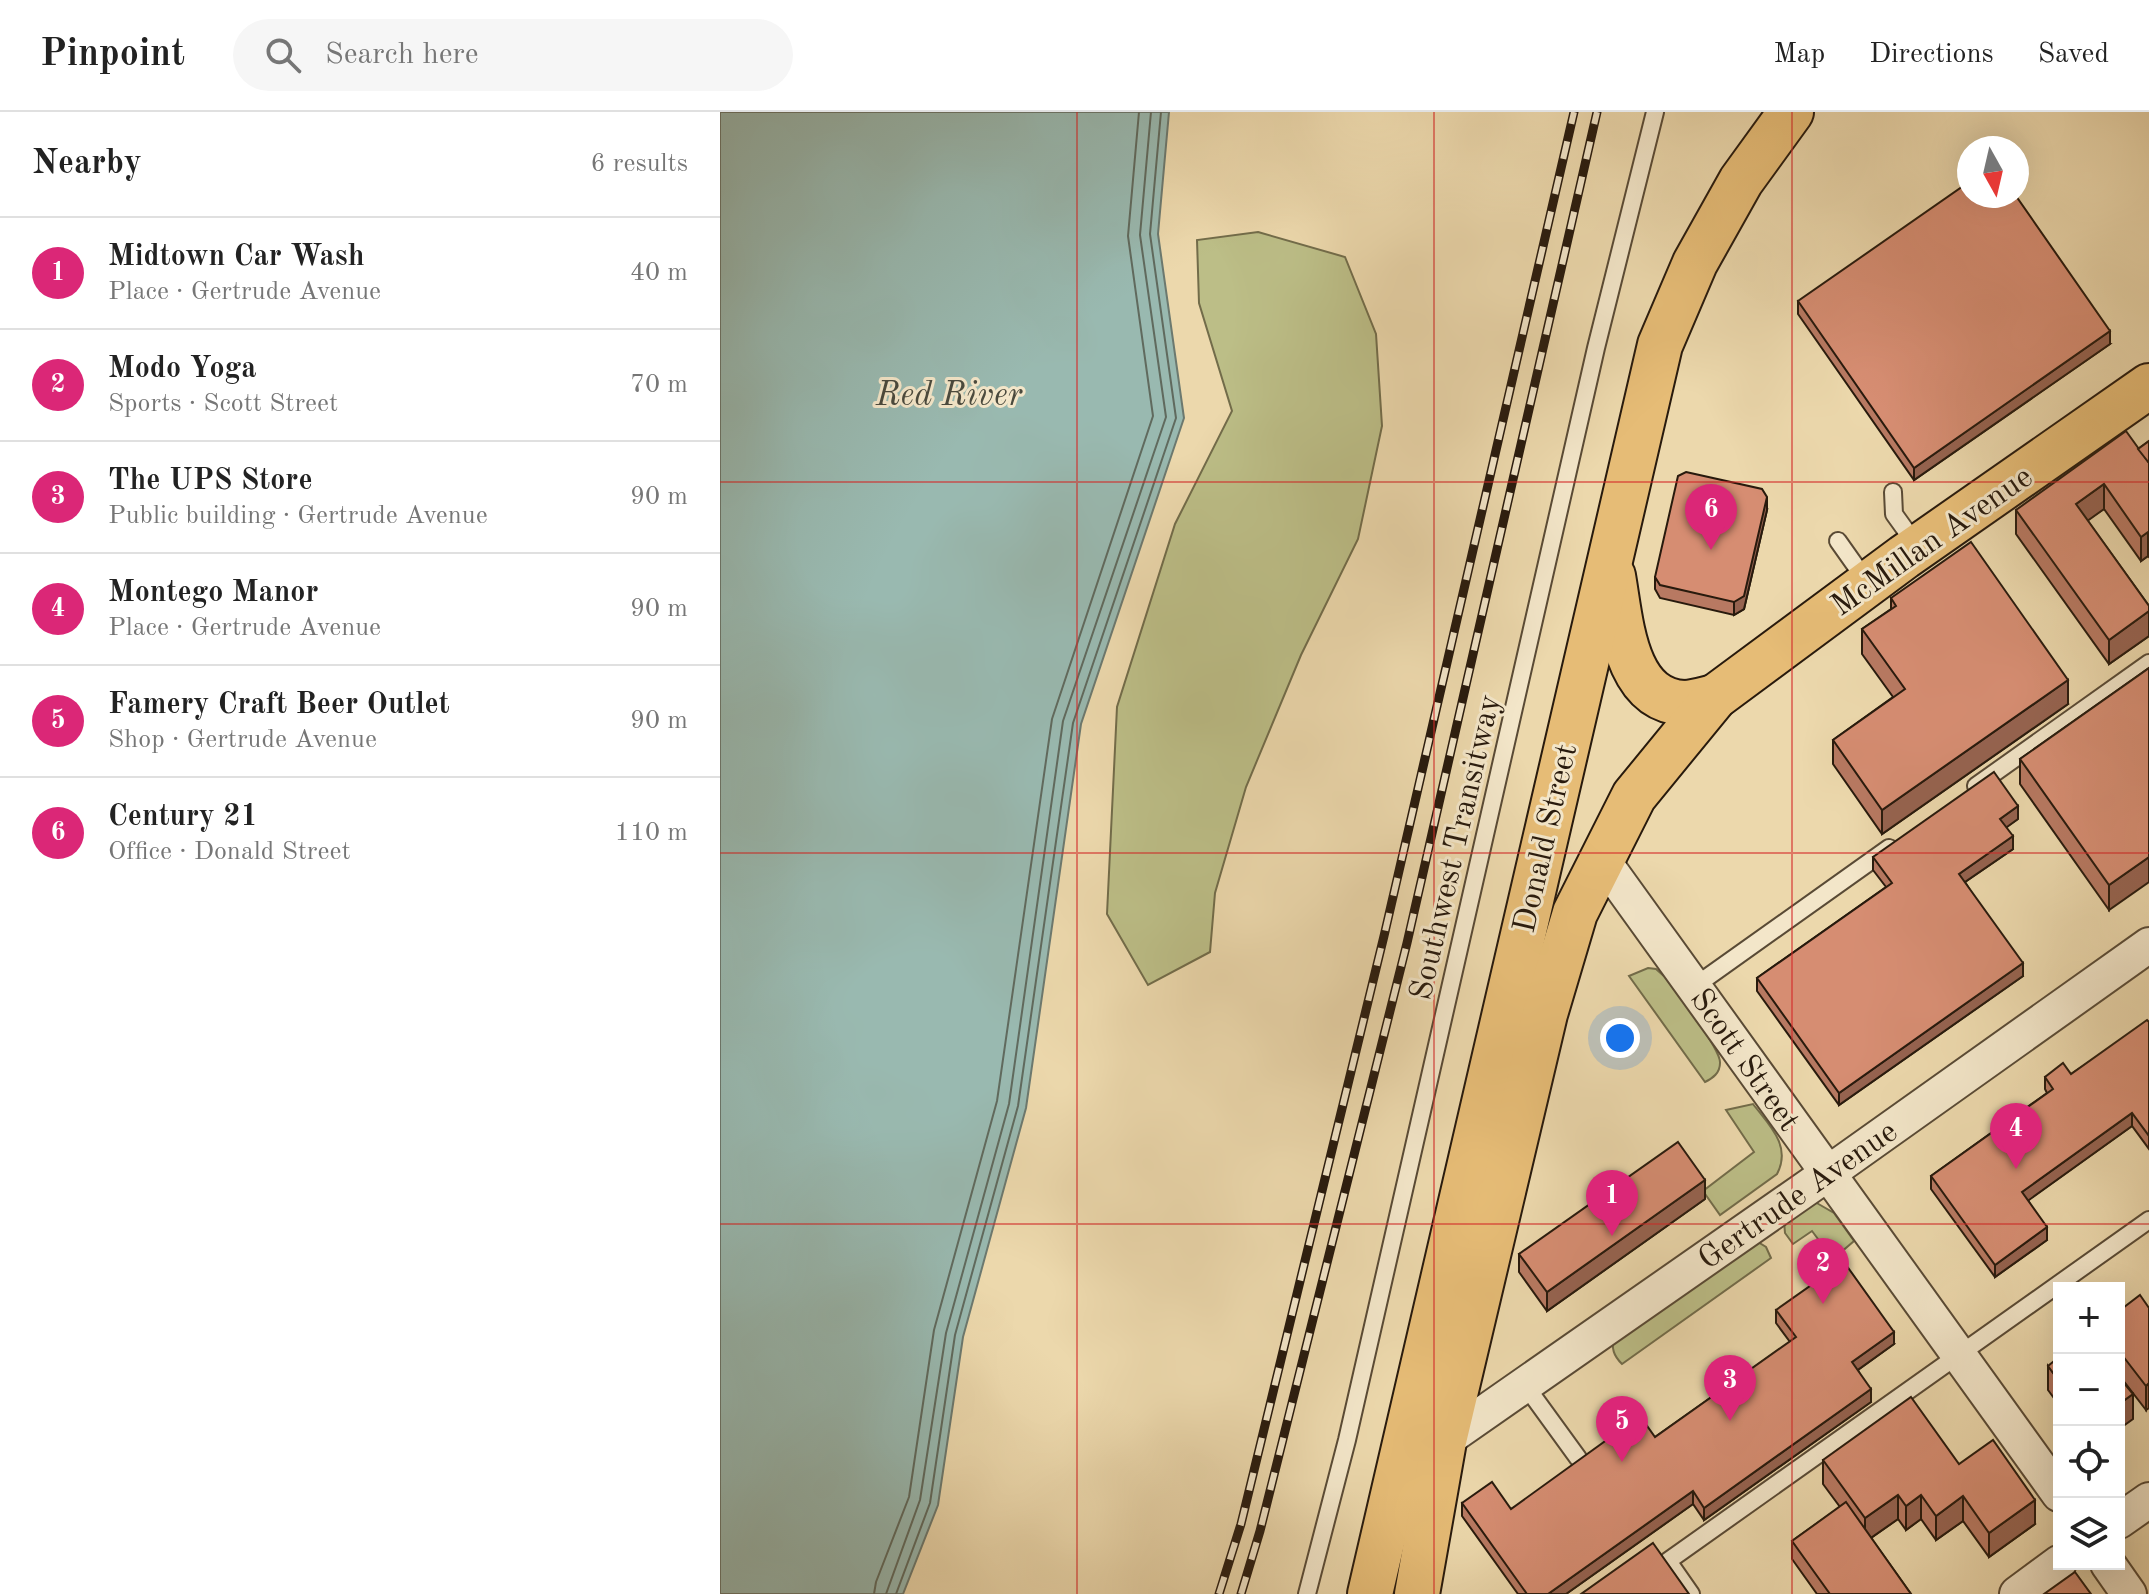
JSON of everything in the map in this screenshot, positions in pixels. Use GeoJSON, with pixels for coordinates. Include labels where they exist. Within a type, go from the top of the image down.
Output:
{"type":"FeatureCollection","features":[{"type":"Feature","properties":{"kind":"main road","name":"Donald Street"},"geometry":{"type":"LineString","coordinates":[[1370,1594],[1660,345],[1695,263],[1741,181],[1791,112]]}},
{"type":"Feature","properties":{"kind":"main road","name":"McMillan Avenue"},"geometry":{"type":"LineString","coordinates":[[1715,697],[1868,583],[2149,386]]}},
{"type":"Feature","properties":{"kind":"main road"},"geometry":{"type":"LineString","coordinates":[[1610,558],[1625,643],[1634,673],[1659,695],[1684,703],[1715,697]]}},
{"type":"Feature","properties":{"kind":"main road","name":"Donald Street"},"geometry":{"type":"LineString","coordinates":[[1417,1594],[1444,1441],[1545,1014],[1575,913],[1634,796],[1715,697]]}},
{"type":"Feature","properties":{"kind":"main road"},"geometry":{"type":"LineString","coordinates":[[1557,778],[1569,806],[1601,858]]}},
{"type":"Feature","properties":{"kind":"street","name":"Scott Street"},"geometry":{"type":"LineString","coordinates":[[1601,858],[2053,1485]]}},
{"type":"Feature","properties":{"kind":"street","name":"Gertrude Avenue"},"geometry":{"type":"LineString","coordinates":[[1444,1441],[2149,945]]}},
{"type":"Feature","properties":{"kind":"street"},"geometry":{"type":"LineString","coordinates":[[2125,1517],[2149,1500]]}},
{"type":"Feature","properties":{"kind":"street"},"geometry":{"type":"LineString","coordinates":[[2017,1594],[2053,1567]]}},
{"type":"Feature","properties":{"kind":"street"},"geometry":{"type":"LineString","coordinates":[[2112,1570],[2129,1594]]}},
{"type":"Feature","properties":{"kind":"lane","name":"Southwest Transitway"},"geometry":{"type":"LineString","coordinates":[[1307,1594],[1347,1440],[1593,363],[1655,112]]}},
{"type":"Feature","properties":{"kind":"lane"},"geometry":{"type":"LineString","coordinates":[[1893,492],[1894,514],[1918,548]]}},
{"type":"Feature","properties":{"kind":"lane"},"geometry":{"type":"LineString","coordinates":[[1838,541],[1868,583]]}},
{"type":"Feature","properties":{"kind":"lane"},"geometry":{"type":"LineString","coordinates":[[1957,799],[2149,663]]}},
{"type":"Feature","properties":{"kind":"lane"},"geometry":{"type":"LineString","coordinates":[[1695,986],[1906,836]]}},
{"type":"Feature","properties":{"kind":"lane"},"geometry":{"type":"LineString","coordinates":[[1691,1594],[1668,1561],[2149,1220]]}},
{"type":"Feature","properties":{"kind":"lane"},"geometry":{"type":"LineString","coordinates":[[1525,1385],[1578,1458]]}},
{"type":"Feature","properties":{"kind":"green space"},"geometry":{"type":"Polygon","coordinates":[[[1258,232],[1345,257],[1376,334],[1382,426],[1358,539],[1301,655],[1246,787],[1215,893],[1210,952],[1148,985],[1107,914],[1117,707],[1175,524],[1232,411],[1199,303],[1197,240],[1258,232]]]}},
{"type":"Feature","properties":{"kind":"green space"},"geometry":{"type":"Polygon","coordinates":[[[1648,968],[1656,969],[1665,977],[1713,1045],[1720,1067],[1716,1075],[1705,1082],[1629,976],[1648,968]]]}},
{"type":"Feature","properties":{"kind":"green space"},"geometry":{"type":"Polygon","coordinates":[[[1753,1104],[1777,1136],[1782,1154],[1781,1164],[1777,1174],[1720,1215],[1703,1191],[1754,1152],[1726,1110],[1753,1104]]]}},
{"type":"Feature","properties":{"kind":"green space"},"geometry":{"type":"Polygon","coordinates":[[[1815,1202],[1834,1213],[1854,1241],[1833,1259],[1812,1231],[1793,1244],[1785,1233],[1784,1221],[1815,1202]]]}},
{"type":"Feature","properties":{"kind":"green space"},"geometry":{"type":"Polygon","coordinates":[[[1753,1239],[1766,1247],[1771,1258],[1622,1364],[1614,1352],[1613,1337],[1753,1239]]]}},
{"type":"Feature","properties":{"kind":"water","name":"Red River"},"geometry":{"type":"Polygon","coordinates":[[[720,112],[1169,112],[1158,234],[1184,418],[1081,724],[1026,1108],[963,1337],[938,1505],[903,1594],[720,1594],[720,112]]]}},
{"type":"Feature","properties":{"kind":"building"},"geometry":{"type":"Polygon","coordinates":[[[1957,190],[1957,208],[2024,208],[2110,331],[1914,468],[1798,301],[1957,190]]]}},
{"type":"Feature","properties":{"kind":"building"},"geometry":{"type":"Polygon","coordinates":[[[2126,431],[2149,463],[2149,533],[2141,537],[2104,484],[2076,504],[2149,606],[2149,611],[2109,640],[2016,510],[2126,431]]]}},
{"type":"Feature","properties":{"kind":"building"},"geometry":{"type":"Polygon","coordinates":[[[2149,441],[2149,463],[2138,449],[2149,441]]]}},
{"type":"Feature","properties":{"kind":"building"},"geometry":{"type":"Polygon","coordinates":[[[1686,472],[1762,489],[1767,497],[1744,596],[1734,602],[1660,585],[1655,577],[1678,476],[1686,472]]]}},
{"type":"Feature","properties":{"kind":"building"},"geometry":{"type":"Polygon","coordinates":[[[1971,542],[2068,680],[1882,810],[1833,740],[1905,689],[1862,629],[1896,606],[1891,598],[1971,542]]]}},
{"type":"Feature","properties":{"kind":"building"},"geometry":{"type":"Polygon","coordinates":[[[2149,668],[2149,857],[2109,885],[2020,759],[2149,668]]]}},
{"type":"Feature","properties":{"kind":"building"},"geometry":{"type":"Polygon","coordinates":[[[1994,772],[2018,806],[2000,819],[2013,836],[1959,874],[2023,963],[1839,1093],[1757,978],[1892,883],[1873,857],[1994,772]]]}},
{"type":"Feature","properties":{"kind":"building"},"geometry":{"type":"Polygon","coordinates":[[[2147,1020],[2149,1136],[2132,1113],[2022,1192],[2047,1227],[1995,1265],[1931,1176],[2053,1089],[2045,1077],[2063,1063],[2071,1074],[2147,1020]]]}},
{"type":"Feature","properties":{"kind":"building"},"geometry":{"type":"Polygon","coordinates":[[[1678,1142],[1705,1180],[1547,1292],[1519,1254],[1678,1142]]]}},
{"type":"Feature","properties":{"kind":"building"},"geometry":{"type":"Polygon","coordinates":[[[1844,1262],[1894,1332],[1852,1362],[1871,1389],[1704,1508],[1693,1491],[1548,1594],[1527,1594],[1462,1503],[1492,1482],[1511,1509],[1640,1416],[1655,1437],[1796,1337],[1776,1310],[1844,1262]]]}},
{"type":"Feature","properties":{"kind":"building"},"geometry":{"type":"Polygon","coordinates":[[[2140,1295],[2149,1308],[2149,1383],[2146,1386],[2125,1359],[2125,1306],[2140,1295]]]}},
{"type":"Feature","properties":{"kind":"building"},"geometry":{"type":"Polygon","coordinates":[[[2125,1384],[2133,1394],[2125,1400],[2125,1384]]]}},
{"type":"Feature","properties":{"kind":"building"},"geometry":{"type":"Polygon","coordinates":[[[1911,1397],[1959,1464],[1993,1440],[2035,1500],[1989,1533],[1963,1496],[1936,1516],[1921,1495],[1906,1506],[1898,1495],[1865,1518],[1823,1460],[1911,1397]]]}},
{"type":"Feature","properties":{"kind":"building"},"geometry":{"type":"Polygon","coordinates":[[[1846,1502],[1911,1594],[1830,1594],[1792,1541],[1846,1502]]]}},
{"type":"Feature","properties":{"kind":"building"},"geometry":{"type":"Polygon","coordinates":[[[1653,1543],[1689,1594],[1581,1594],[1653,1543]]]}},
{"type":"Feature","properties":{"kind":"building"},"geometry":{"type":"Polygon","coordinates":[[[2075,1572],[2091,1594],[2044,1594],[2075,1572]]]}},
{"type":"Feature","properties":{"kind":"railway"},"geometry":{"type":"LineString","coordinates":[[1219,1594],[1241,1524],[1384,936],[1574,112]]}},
{"type":"Feature","properties":{"kind":"railway"},"geometry":{"type":"LineString","coordinates":[[1241,1594],[1260,1531],[1407,943],[1597,112]]}},
{"type":"Feature","properties":{"kind":"place","name":"Century 21"},"geometry":{"type":"Point","coordinates":[1711,550]}},
{"type":"Feature","properties":{"kind":"place","name":"Montego Manor"},"geometry":{"type":"Point","coordinates":[2016,1169]}},
{"type":"Feature","properties":{"kind":"place","name":"Midtown Car Wash"},"geometry":{"type":"Point","coordinates":[1612,1236]}},
{"type":"Feature","properties":{"kind":"place","name":"Modo Yoga"},"geometry":{"type":"Point","coordinates":[1823,1304]}},
{"type":"Feature","properties":{"kind":"place","name":"The UPS Store"},"geometry":{"type":"Point","coordinates":[1730,1421]}},
{"type":"Feature","properties":{"kind":"place","name":"Famery Craft Beer Outlet"},"geometry":{"type":"Point","coordinates":[1622,1462]}}]}
